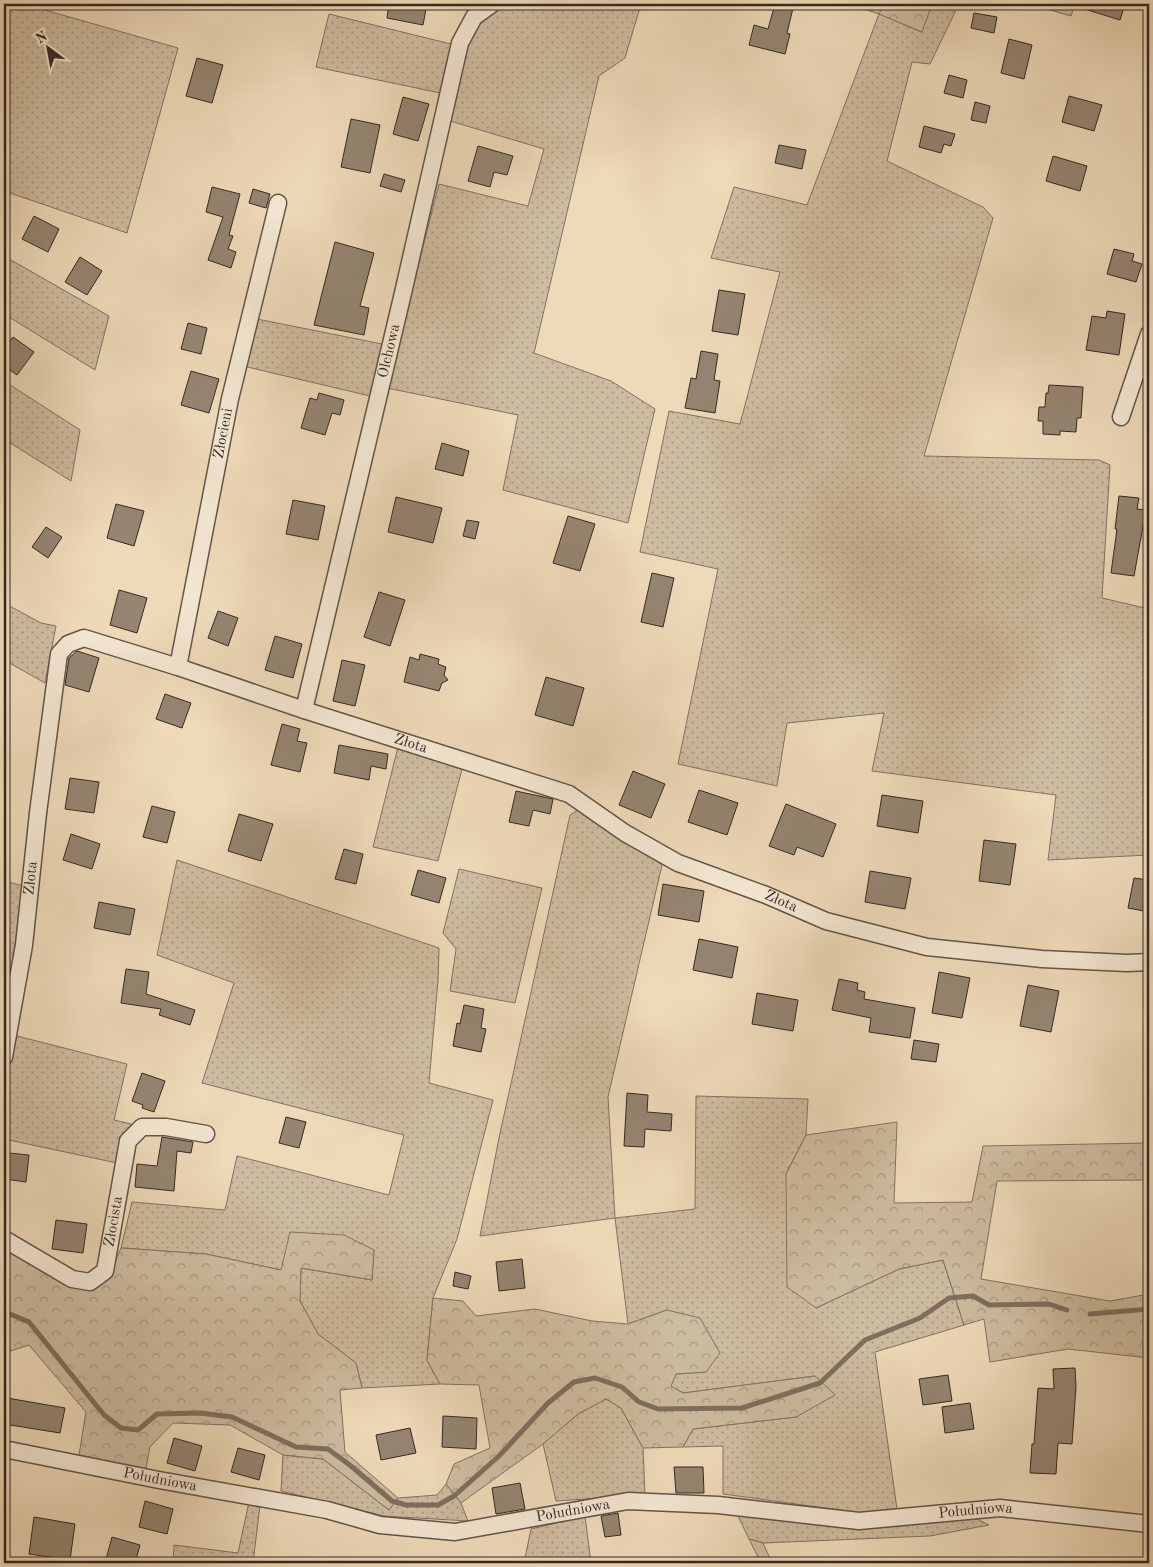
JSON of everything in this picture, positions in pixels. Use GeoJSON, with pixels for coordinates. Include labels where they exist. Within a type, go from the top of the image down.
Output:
{"type":"FeatureCollection","features":[{"type":"Feature","properties":{"kind":"street","name":"Olchowa"},"geometry":{"type":"LineString","coordinates":[[304,710],[460,43],[474,17],[492,4]]}},
{"type":"Feature","properties":{"kind":"street","name":"Złocieni"},"geometry":{"type":"LineString","coordinates":[[178,668],[230,399],[278,203]]}},
{"type":"Feature","properties":{"kind":"street"},"geometry":{"type":"LineString","coordinates":[[1122,418],[1149,334]]}},
{"type":"Feature","properties":{"kind":"street","name":"Złota"},"geometry":{"type":"LineString","coordinates":[[4,1058],[24,944],[58,654],[68,644],[84,638],[569,794],[624,833],[678,862],[766,895],[826,921],[927,947],[1042,959],[1127,963],[1149,962]]}},
{"type":"Feature","properties":{"kind":"street","name":"Złocista"},"geometry":{"type":"LineString","coordinates":[[4,1239],[72,1279],[90,1282],[105,1271],[128,1141],[142,1128],[166,1127],[206,1134]]}},
{"type":"Feature","properties":{"kind":"street","name":"Południowa"},"geometry":{"type":"LineString","coordinates":[[4,1448],[159,1480],[327,1510],[380,1525],[455,1532],[628,1501],[718,1505],[859,1521],[1000,1508],[1149,1524]]}},
{"type":"Feature","properties":{"kind":"green space"},"geometry":{"type":"Polygon","coordinates":[[[5,4],[24,4],[178,48],[127,233],[4,191],[5,4]]]}},
{"type":"Feature","properties":{"kind":"green space"},"geometry":{"type":"Polygon","coordinates":[[[503,4],[641,4],[625,58],[599,76],[534,353],[611,381],[655,409],[628,523],[503,490],[518,415],[387,388],[439,184],[528,206],[544,149],[450,121],[466,47],[477,23],[503,4]]]}},
{"type":"Feature","properties":{"kind":"green space"},"geometry":{"type":"Polygon","coordinates":[[[849,4],[884,4],[880,14],[921,32],[932,4],[959,4],[930,64],[912,62],[887,161],[983,207],[993,218],[924,456],[1099,460],[1110,465],[1102,598],[1149,609],[1149,855],[1048,860],[1056,795],[872,771],[884,713],[787,723],[777,786],[678,764],[718,569],[640,552],[669,411],[740,424],[780,272],[711,258],[734,187],[807,205],[879,14],[849,4]]]}},
{"type":"Feature","properties":{"kind":"green space"},"geometry":{"type":"Polygon","coordinates":[[[884,4],[932,4],[922,32],[879,14],[884,4]]]}},
{"type":"Feature","properties":{"kind":"green space"},"geometry":{"type":"Polygon","coordinates":[[[1030,4],[1075,4],[1071,16],[1030,4]]]}},
{"type":"Feature","properties":{"kind":"green space"},"geometry":{"type":"Polygon","coordinates":[[[329,14],[451,44],[445,94],[316,67],[329,14]]]}},
{"type":"Feature","properties":{"kind":"green space"},"geometry":{"type":"Polygon","coordinates":[[[4,256],[109,316],[95,370],[4,314],[4,256]]]}},
{"type":"Feature","properties":{"kind":"green space"},"geometry":{"type":"Polygon","coordinates":[[[257,319],[382,344],[370,396],[243,366],[257,319]]]}},
{"type":"Feature","properties":{"kind":"green space"},"geometry":{"type":"Polygon","coordinates":[[[4,381],[80,430],[71,481],[4,439],[4,381]]]}},
{"type":"Feature","properties":{"kind":"green space"},"geometry":{"type":"Polygon","coordinates":[[[4,603],[41,623],[56,626],[45,683],[4,660],[4,603]]]}},
{"type":"Feature","properties":{"kind":"green space"},"geometry":{"type":"Polygon","coordinates":[[[398,747],[462,769],[438,861],[373,847],[398,747]]]}},
{"type":"Feature","properties":{"kind":"green space"},"geometry":{"type":"Polygon","coordinates":[[[581,808],[662,865],[608,1097],[615,1218],[480,1236],[499,1138],[570,815],[581,808]]]}},
{"type":"Feature","properties":{"kind":"green space"},"geometry":{"type":"Polygon","coordinates":[[[177,860],[439,948],[429,1083],[493,1100],[457,1239],[433,1298],[427,1360],[440,1384],[362,1388],[356,1363],[318,1334],[300,1301],[301,1268],[372,1280],[374,1250],[281,1270],[206,1254],[121,1248],[132,1202],[225,1210],[237,1156],[389,1195],[404,1135],[202,1083],[234,983],[157,955],[177,860]]]}},
{"type":"Feature","properties":{"kind":"green space"},"geometry":{"type":"Polygon","coordinates":[[[459,869],[542,888],[515,1003],[450,991],[456,949],[443,933],[459,869]]]}},
{"type":"Feature","properties":{"kind":"green space"},"geometry":{"type":"Polygon","coordinates":[[[4,881],[24,886],[4,1015],[4,881]]]}},
{"type":"Feature","properties":{"kind":"green space"},"geometry":{"type":"Polygon","coordinates":[[[13,1035],[127,1064],[114,1120],[131,1124],[117,1163],[4,1139],[4,1111],[13,1035]]]}},
{"type":"Feature","properties":{"kind":"green space"},"geometry":{"type":"Polygon","coordinates":[[[696,1096],[808,1099],[806,1135],[786,1174],[816,1308],[899,1269],[943,1260],[964,1325],[875,1352],[897,1509],[862,1513],[723,1494],[723,1446],[683,1447],[693,1429],[796,1417],[815,1376],[683,1393],[670,1386],[676,1374],[706,1372],[667,1310],[628,1324],[615,1218],[695,1209],[696,1096]]]}},
{"type":"Feature","properties":{"kind":"green space"},"geometry":{"type":"Polygon","coordinates":[[[897,1122],[894,1203],[972,1202],[983,1146],[1149,1143],[1149,1180],[997,1181],[981,1279],[1110,1301],[1149,1294],[1149,1358],[1068,1349],[990,1362],[984,1319],[964,1325],[943,1260],[899,1269],[816,1308],[787,1287],[786,1174],[806,1135],[897,1122]]]}},
{"type":"Feature","properties":{"kind":"green space"},"geometry":{"type":"Polygon","coordinates":[[[290,1232],[344,1235],[374,1250],[372,1280],[301,1268],[300,1301],[318,1334],[356,1363],[362,1388],[340,1390],[345,1452],[398,1498],[389,1510],[323,1459],[283,1455],[230,1425],[173,1423],[150,1447],[146,1469],[79,1455],[86,1412],[29,1345],[4,1353],[4,1246],[75,1288],[93,1290],[109,1275],[121,1248],[206,1254],[281,1270],[290,1232]]]}},
{"type":"Feature","properties":{"kind":"green space"},"geometry":{"type":"Polygon","coordinates":[[[433,1298],[463,1301],[476,1316],[535,1309],[592,1321],[628,1324],[667,1310],[700,1318],[720,1353],[706,1372],[676,1374],[671,1386],[683,1393],[815,1376],[835,1395],[796,1417],[693,1429],[683,1447],[643,1448],[621,1408],[606,1399],[578,1414],[543,1444],[461,1503],[446,1484],[454,1464],[490,1448],[479,1385],[440,1384],[427,1360],[433,1298]]]}},
{"type":"Feature","properties":{"kind":"green space"},"geometry":{"type":"Polygon","coordinates":[[[606,1399],[621,1408],[643,1448],[645,1495],[556,1501],[543,1444],[578,1414],[606,1399]]]}},
{"type":"Feature","properties":{"kind":"green space"},"geometry":{"type":"Polygon","coordinates":[[[283,1455],[323,1459],[389,1510],[398,1498],[437,1495],[446,1484],[461,1503],[468,1521],[384,1516],[281,1491],[283,1455]]]}},
{"type":"Feature","properties":{"kind":"green space"},"geometry":{"type":"Polygon","coordinates":[[[249,1502],[260,1505],[253,1563],[173,1563],[174,1545],[238,1553],[249,1502]]]}},
{"type":"Feature","properties":{"kind":"green space"},"geometry":{"type":"Polygon","coordinates":[[[737,1514],[973,1517],[989,1525],[930,1536],[763,1543],[749,1539],[737,1514]]]}},
{"type":"Feature","properties":{"kind":"green space"},"geometry":{"type":"Polygon","coordinates":[[[585,1516],[591,1563],[524,1563],[531,1529],[585,1516]]]}},
{"type":"Feature","properties":{"kind":"green space"},"geometry":{"type":"Polygon","coordinates":[[[749,1539],[763,1543],[772,1563],[761,1563],[749,1539]]]}},
{"type":"Feature","properties":{"kind":"building"},"geometry":{"type":"Polygon","coordinates":[[[389,4],[427,4],[423,25],[387,18],[389,4]]]}},
{"type":"Feature","properties":{"kind":"building"},"geometry":{"type":"Polygon","coordinates":[[[775,4],[794,4],[787,33],[790,34],[785,54],[749,45],[754,25],[768,29],[775,4]]]}},
{"type":"Feature","properties":{"kind":"building"},"geometry":{"type":"Polygon","coordinates":[[[1079,4],[1125,4],[1120,20],[1078,7],[1079,4]]]}},
{"type":"Feature","properties":{"kind":"building"},"geometry":{"type":"Polygon","coordinates":[[[974,13],[997,17],[994,33],[971,28],[974,13]]]}},
{"type":"Feature","properties":{"kind":"building"},"geometry":{"type":"Polygon","coordinates":[[[1009,39],[1032,45],[1024,79],[1001,73],[1009,39]]]}},
{"type":"Feature","properties":{"kind":"building"},"geometry":{"type":"Polygon","coordinates":[[[197,58],[223,65],[212,103],[186,96],[197,58]]]}},
{"type":"Feature","properties":{"kind":"building"},"geometry":{"type":"Polygon","coordinates":[[[949,75],[967,80],[963,98],[944,93],[949,75]]]}},
{"type":"Feature","properties":{"kind":"building"},"geometry":{"type":"Polygon","coordinates":[[[1069,96],[1102,105],[1094,131],[1062,122],[1069,96]]]}},
{"type":"Feature","properties":{"kind":"building"},"geometry":{"type":"Polygon","coordinates":[[[403,97],[429,104],[418,141],[393,134],[403,97]]]}},
{"type":"Feature","properties":{"kind":"building"},"geometry":{"type":"Polygon","coordinates":[[[975,102],[990,106],[986,123],[971,120],[975,102]]]}},
{"type":"Feature","properties":{"kind":"building"},"geometry":{"type":"Polygon","coordinates":[[[351,119],[380,125],[370,173],[341,167],[351,119]]]}},
{"type":"Feature","properties":{"kind":"building"},"geometry":{"type":"Polygon","coordinates":[[[924,126],[955,134],[951,146],[944,144],[941,153],[919,147],[924,126]]]}},
{"type":"Feature","properties":{"kind":"building"},"geometry":{"type":"Polygon","coordinates":[[[779,145],[806,150],[802,169],[775,163],[779,145]]]}},
{"type":"Feature","properties":{"kind":"building"},"geometry":{"type":"Polygon","coordinates":[[[478,146],[513,156],[507,175],[494,172],[490,187],[468,181],[478,146]]]}},
{"type":"Feature","properties":{"kind":"building"},"geometry":{"type":"Polygon","coordinates":[[[1053,156],[1087,166],[1080,191],[1046,181],[1053,156]]]}},
{"type":"Feature","properties":{"kind":"building"},"geometry":{"type":"Polygon","coordinates":[[[384,174],[405,180],[401,192],[380,186],[384,174]]]}},
{"type":"Feature","properties":{"kind":"building"},"geometry":{"type":"Polygon","coordinates":[[[212,187],[240,194],[229,235],[233,236],[228,249],[236,252],[231,268],[208,260],[223,217],[206,212],[212,187]]]}},
{"type":"Feature","properties":{"kind":"building"},"geometry":{"type":"Polygon","coordinates":[[[253,189],[270,194],[266,208],[249,203],[253,189]]]}},
{"type":"Feature","properties":{"kind":"building"},"geometry":{"type":"Polygon","coordinates":[[[34,216],[59,229],[48,252],[22,239],[34,216]]]}},
{"type":"Feature","properties":{"kind":"building"},"geometry":{"type":"Polygon","coordinates":[[[335,242],[374,253],[360,306],[369,308],[364,335],[314,325],[335,242]]]}},
{"type":"Feature","properties":{"kind":"building"},"geometry":{"type":"Polygon","coordinates":[[[1114,249],[1134,254],[1132,261],[1142,264],[1136,282],[1107,274],[1114,249]]]}},
{"type":"Feature","properties":{"kind":"building"},"geometry":{"type":"Polygon","coordinates":[[[80,257],[102,271],[87,295],[65,282],[80,257]]]}},
{"type":"Feature","properties":{"kind":"building"},"geometry":{"type":"Polygon","coordinates":[[[719,290],[745,294],[738,335],[712,331],[719,290]]]}},
{"type":"Feature","properties":{"kind":"building"},"geometry":{"type":"Polygon","coordinates":[[[1107,311],[1125,314],[1119,355],[1086,350],[1092,316],[1106,318],[1107,311]]]}},
{"type":"Feature","properties":{"kind":"building"},"geometry":{"type":"Polygon","coordinates":[[[188,323],[207,328],[201,354],[181,349],[188,323]]]}},
{"type":"Feature","properties":{"kind":"building"},"geometry":{"type":"Polygon","coordinates":[[[13,337],[34,352],[17,375],[4,366],[4,349],[13,337]]]}},
{"type":"Feature","properties":{"kind":"building"},"geometry":{"type":"Polygon","coordinates":[[[701,351],[718,354],[714,380],[720,381],[715,413],[685,408],[691,378],[696,379],[701,351]]]}},
{"type":"Feature","properties":{"kind":"building"},"geometry":{"type":"Polygon","coordinates":[[[191,371],[219,379],[209,413],[181,405],[191,371]]]}},
{"type":"Feature","properties":{"kind":"building"},"geometry":{"type":"Polygon","coordinates":[[[1049,385],[1083,387],[1081,418],[1077,418],[1076,432],[1060,431],[1060,435],[1043,434],[1043,421],[1038,421],[1039,407],[1045,407],[1046,393],[1048,393],[1049,385]]]}},
{"type":"Feature","properties":{"kind":"building"},"geometry":{"type":"Polygon","coordinates":[[[319,393],[344,400],[340,415],[332,413],[325,435],[301,428],[310,398],[317,400],[319,393]]]}},
{"type":"Feature","properties":{"kind":"building"},"geometry":{"type":"Polygon","coordinates":[[[442,443],[469,451],[463,476],[435,469],[442,443]]]}},
{"type":"Feature","properties":{"kind":"building"},"geometry":{"type":"Polygon","coordinates":[[[1119,496],[1139,498],[1137,509],[1146,510],[1134,576],[1111,573],[1119,496]]]}},
{"type":"Feature","properties":{"kind":"building"},"geometry":{"type":"Polygon","coordinates":[[[396,497],[442,508],[433,543],[388,532],[396,497]]]}},
{"type":"Feature","properties":{"kind":"building"},"geometry":{"type":"Polygon","coordinates":[[[293,500],[325,506],[318,540],[286,534],[293,500]]]}},
{"type":"Feature","properties":{"kind":"building"},"geometry":{"type":"Polygon","coordinates":[[[116,504],[144,511],[134,546],[107,538],[116,504]]]}},
{"type":"Feature","properties":{"kind":"building"},"geometry":{"type":"Polygon","coordinates":[[[568,516],[595,524],[580,571],[553,563],[568,516]]]}},
{"type":"Feature","properties":{"kind":"building"},"geometry":{"type":"Polygon","coordinates":[[[467,520],[479,522],[475,539],[463,536],[467,520]]]}},
{"type":"Feature","properties":{"kind":"building"},"geometry":{"type":"Polygon","coordinates":[[[46,527],[62,537],[48,558],[32,547],[46,527]]]}},
{"type":"Feature","properties":{"kind":"building"},"geometry":{"type":"Polygon","coordinates":[[[652,573],[674,578],[663,627],[641,622],[652,573]]]}},
{"type":"Feature","properties":{"kind":"building"},"geometry":{"type":"Polygon","coordinates":[[[119,590],[147,598],[137,633],[110,625],[119,590]]]}},
{"type":"Feature","properties":{"kind":"building"},"geometry":{"type":"Polygon","coordinates":[[[379,592],[405,600],[390,646],[364,637],[379,592]]]}},
{"type":"Feature","properties":{"kind":"building"},"geometry":{"type":"Polygon","coordinates":[[[218,611],[238,618],[228,646],[208,638],[218,611]]]}},
{"type":"Feature","properties":{"kind":"building"},"geometry":{"type":"Polygon","coordinates":[[[275,636],[302,644],[293,678],[265,670],[275,636]]]}},
{"type":"Feature","properties":{"kind":"building"},"geometry":{"type":"Polygon","coordinates":[[[77,651],[99,658],[89,692],[65,685],[69,658],[77,651]]]}},
{"type":"Feature","properties":{"kind":"building"},"geometry":{"type":"Polygon","coordinates":[[[420,654],[439,659],[438,664],[446,667],[444,675],[448,680],[442,683],[439,691],[404,682],[410,657],[419,660],[420,654]]]}},
{"type":"Feature","properties":{"kind":"building"},"geometry":{"type":"Polygon","coordinates":[[[342,660],[365,665],[355,706],[333,701],[342,660]]]}},
{"type":"Feature","properties":{"kind":"building"},"geometry":{"type":"Polygon","coordinates":[[[546,677],[584,688],[573,726],[535,715],[546,677]]]}},
{"type":"Feature","properties":{"kind":"building"},"geometry":{"type":"Polygon","coordinates":[[[165,694],[191,703],[182,728],[156,719],[165,694]]]}},
{"type":"Feature","properties":{"kind":"building"},"geometry":{"type":"Polygon","coordinates":[[[282,724],[300,729],[297,741],[307,743],[300,772],[271,765],[282,724]]]}},
{"type":"Feature","properties":{"kind":"building"},"geometry":{"type":"Polygon","coordinates":[[[339,745],[388,754],[386,769],[371,766],[369,780],[334,773],[339,745]]]}},
{"type":"Feature","properties":{"kind":"building"},"geometry":{"type":"Polygon","coordinates":[[[633,771],[665,784],[651,818],[619,805],[633,771]]]}},
{"type":"Feature","properties":{"kind":"building"},"geometry":{"type":"Polygon","coordinates":[[[70,778],[99,782],[94,813],[65,809],[70,778]]]}},
{"type":"Feature","properties":{"kind":"building"},"geometry":{"type":"Polygon","coordinates":[[[699,790],[738,803],[727,835],[688,822],[699,790]]]}},
{"type":"Feature","properties":{"kind":"building"},"geometry":{"type":"Polygon","coordinates":[[[516,791],[553,799],[550,814],[533,810],[529,826],[509,822],[516,791]]]}},
{"type":"Feature","properties":{"kind":"building"},"geometry":{"type":"Polygon","coordinates":[[[882,795],[923,801],[918,833],[877,826],[882,795]]]}},
{"type":"Feature","properties":{"kind":"building"},"geometry":{"type":"Polygon","coordinates":[[[786,804],[836,824],[823,857],[797,847],[794,855],[769,846],[786,804]]]}},
{"type":"Feature","properties":{"kind":"building"},"geometry":{"type":"Polygon","coordinates":[[[152,806],[175,812],[167,843],[143,837],[152,806]]]}},
{"type":"Feature","properties":{"kind":"building"},"geometry":{"type":"Polygon","coordinates":[[[239,814],[273,824],[261,861],[228,851],[239,814]]]}},
{"type":"Feature","properties":{"kind":"building"},"geometry":{"type":"Polygon","coordinates":[[[71,834],[100,844],[92,869],[63,860],[71,834]]]}},
{"type":"Feature","properties":{"kind":"building"},"geometry":{"type":"Polygon","coordinates":[[[984,840],[1016,844],[1010,885],[979,881],[984,840]]]}},
{"type":"Feature","properties":{"kind":"building"},"geometry":{"type":"Polygon","coordinates":[[[344,849],[363,854],[356,884],[335,879],[344,849]]]}},
{"type":"Feature","properties":{"kind":"building"},"geometry":{"type":"Polygon","coordinates":[[[418,870],[446,878],[439,903],[411,895],[418,870]]]}},
{"type":"Feature","properties":{"kind":"building"},"geometry":{"type":"Polygon","coordinates":[[[870,871],[911,878],[905,909],[865,902],[870,871]]]}},
{"type":"Feature","properties":{"kind":"building"},"geometry":{"type":"Polygon","coordinates":[[[1134,878],[1149,880],[1149,912],[1128,908],[1134,878]]]}},
{"type":"Feature","properties":{"kind":"building"},"geometry":{"type":"Polygon","coordinates":[[[663,884],[704,891],[699,922],[658,915],[663,884]]]}},
{"type":"Feature","properties":{"kind":"building"},"geometry":{"type":"Polygon","coordinates":[[[99,902],[135,909],[130,935],[94,928],[99,902]]]}},
{"type":"Feature","properties":{"kind":"building"},"geometry":{"type":"Polygon","coordinates":[[[699,939],[738,947],[732,978],[693,970],[699,939]]]}},
{"type":"Feature","properties":{"kind":"building"},"geometry":{"type":"Polygon","coordinates":[[[126,969],[149,972],[146,994],[195,1010],[190,1025],[159,1015],[161,1009],[121,1003],[126,969]]]}},
{"type":"Feature","properties":{"kind":"building"},"geometry":{"type":"Polygon","coordinates":[[[939,972],[970,978],[962,1018],[932,1013],[939,972]]]}},
{"type":"Feature","properties":{"kind":"building"},"geometry":{"type":"Polygon","coordinates":[[[839,979],[858,983],[857,990],[865,992],[864,999],[915,1008],[910,1038],[869,1032],[871,1018],[832,1010],[839,979]]]}},
{"type":"Feature","properties":{"kind":"building"},"geometry":{"type":"Polygon","coordinates":[[[1028,985],[1059,991],[1051,1032],[1020,1026],[1028,985]]]}},
{"type":"Feature","properties":{"kind":"building"},"geometry":{"type":"Polygon","coordinates":[[[757,993],[798,1000],[793,1031],[752,1024],[757,993]]]}},
{"type":"Feature","properties":{"kind":"building"},"geometry":{"type":"Polygon","coordinates":[[[464,1005],[484,1009],[481,1028],[486,1029],[481,1052],[453,1046],[457,1023],[460,1024],[464,1005]]]}},
{"type":"Feature","properties":{"kind":"building"},"geometry":{"type":"Polygon","coordinates":[[[914,1040],[939,1044],[936,1062],[911,1059],[914,1040]]]}},
{"type":"Feature","properties":{"kind":"building"},"geometry":{"type":"Polygon","coordinates":[[[142,1073],[165,1081],[154,1112],[142,1108],[143,1105],[132,1101],[142,1073]]]}},
{"type":"Feature","properties":{"kind":"building"},"geometry":{"type":"Polygon","coordinates":[[[627,1093],[648,1095],[647,1112],[672,1114],[671,1131],[645,1129],[644,1147],[624,1146],[627,1093]]]}},
{"type":"Feature","properties":{"kind":"building"},"geometry":{"type":"Polygon","coordinates":[[[286,1117],[306,1122],[299,1148],[279,1143],[286,1117]]]}},
{"type":"Feature","properties":{"kind":"building"},"geometry":{"type":"Polygon","coordinates":[[[162,1137],[193,1142],[191,1153],[177,1151],[174,1191],[135,1187],[137,1164],[157,1166],[162,1137]]]}},
{"type":"Feature","properties":{"kind":"building"},"geometry":{"type":"Polygon","coordinates":[[[9,1153],[29,1155],[26,1182],[5,1179],[9,1153]]]}},
{"type":"Feature","properties":{"kind":"building"},"geometry":{"type":"Polygon","coordinates":[[[56,1220],[87,1224],[83,1253],[52,1249],[56,1220]]]}},
{"type":"Feature","properties":{"kind":"building"},"geometry":{"type":"Polygon","coordinates":[[[522,1259],[525,1288],[499,1291],[496,1262],[522,1259]]]}},
{"type":"Feature","properties":{"kind":"building"},"geometry":{"type":"Polygon","coordinates":[[[455,1272],[471,1276],[468,1289],[453,1286],[455,1272]]]}},
{"type":"Feature","properties":{"kind":"building"},"geometry":{"type":"Polygon","coordinates":[[[1075,1368],[1076,1387],[1072,1444],[1058,1443],[1056,1474],[1030,1473],[1038,1388],[1054,1389],[1053,1369],[1075,1368]]]}},
{"type":"Feature","properties":{"kind":"building"},"geometry":{"type":"Polygon","coordinates":[[[948,1375],[952,1401],[923,1405],[919,1379],[948,1375]]]}},
{"type":"Feature","properties":{"kind":"building"},"geometry":{"type":"Polygon","coordinates":[[[7,1398],[65,1408],[60,1433],[4,1424],[7,1398]]]}},
{"type":"Feature","properties":{"kind":"building"},"geometry":{"type":"Polygon","coordinates":[[[970,1403],[974,1429],[945,1433],[942,1407],[970,1403]]]}},
{"type":"Feature","properties":{"kind":"building"},"geometry":{"type":"Polygon","coordinates":[[[443,1416],[477,1418],[476,1449],[442,1447],[443,1416]]]}},
{"type":"Feature","properties":{"kind":"building"},"geometry":{"type":"Polygon","coordinates":[[[410,1428],[416,1453],[381,1460],[376,1435],[410,1428]]]}},
{"type":"Feature","properties":{"kind":"building"},"geometry":{"type":"Polygon","coordinates":[[[174,1438],[202,1446],[195,1471],[167,1463],[174,1438]]]}},
{"type":"Feature","properties":{"kind":"building"},"geometry":{"type":"Polygon","coordinates":[[[238,1448],[265,1455],[259,1480],[231,1472],[238,1448]]]}},
{"type":"Feature","properties":{"kind":"building"},"geometry":{"type":"Polygon","coordinates":[[[674,1467],[703,1467],[704,1493],[676,1493],[674,1467]]]}},
{"type":"Feature","properties":{"kind":"building"},"geometry":{"type":"Polygon","coordinates":[[[520,1483],[525,1509],[496,1514],[492,1488],[520,1483]]]}},
{"type":"Feature","properties":{"kind":"building"},"geometry":{"type":"Polygon","coordinates":[[[145,1501],[173,1509],[167,1534],[139,1527],[145,1501]]]}},
{"type":"Feature","properties":{"kind":"building"},"geometry":{"type":"Polygon","coordinates":[[[618,1513],[621,1535],[605,1537],[601,1516],[618,1513]]]}},
{"type":"Feature","properties":{"kind":"building"},"geometry":{"type":"Polygon","coordinates":[[[34,1517],[75,1524],[70,1560],[29,1554],[34,1517]]]}},
{"type":"Feature","properties":{"kind":"building"},"geometry":{"type":"Polygon","coordinates":[[[112,1537],[140,1545],[135,1563],[105,1563],[112,1537]]]}},
{"type":"Feature","properties":{"kind":"waterway"},"geometry":{"type":"LineString","coordinates":[[4,1314],[10,1314],[29,1322],[104,1415],[121,1428],[138,1430],[157,1414],[200,1413],[232,1417],[296,1447],[328,1449],[392,1501],[406,1505],[438,1505],[454,1496],[499,1456],[548,1403],[574,1382],[595,1378],[622,1387],[639,1402],[658,1409],[742,1408],[820,1383],[865,1340],[920,1318],[949,1298],[973,1296],[989,1305],[1049,1304],[1067,1310]]}},
{"type":"Feature","properties":{"kind":"waterway"},"geometry":{"type":"LineString","coordinates":[[1090,1314],[1149,1309]]}}]}
